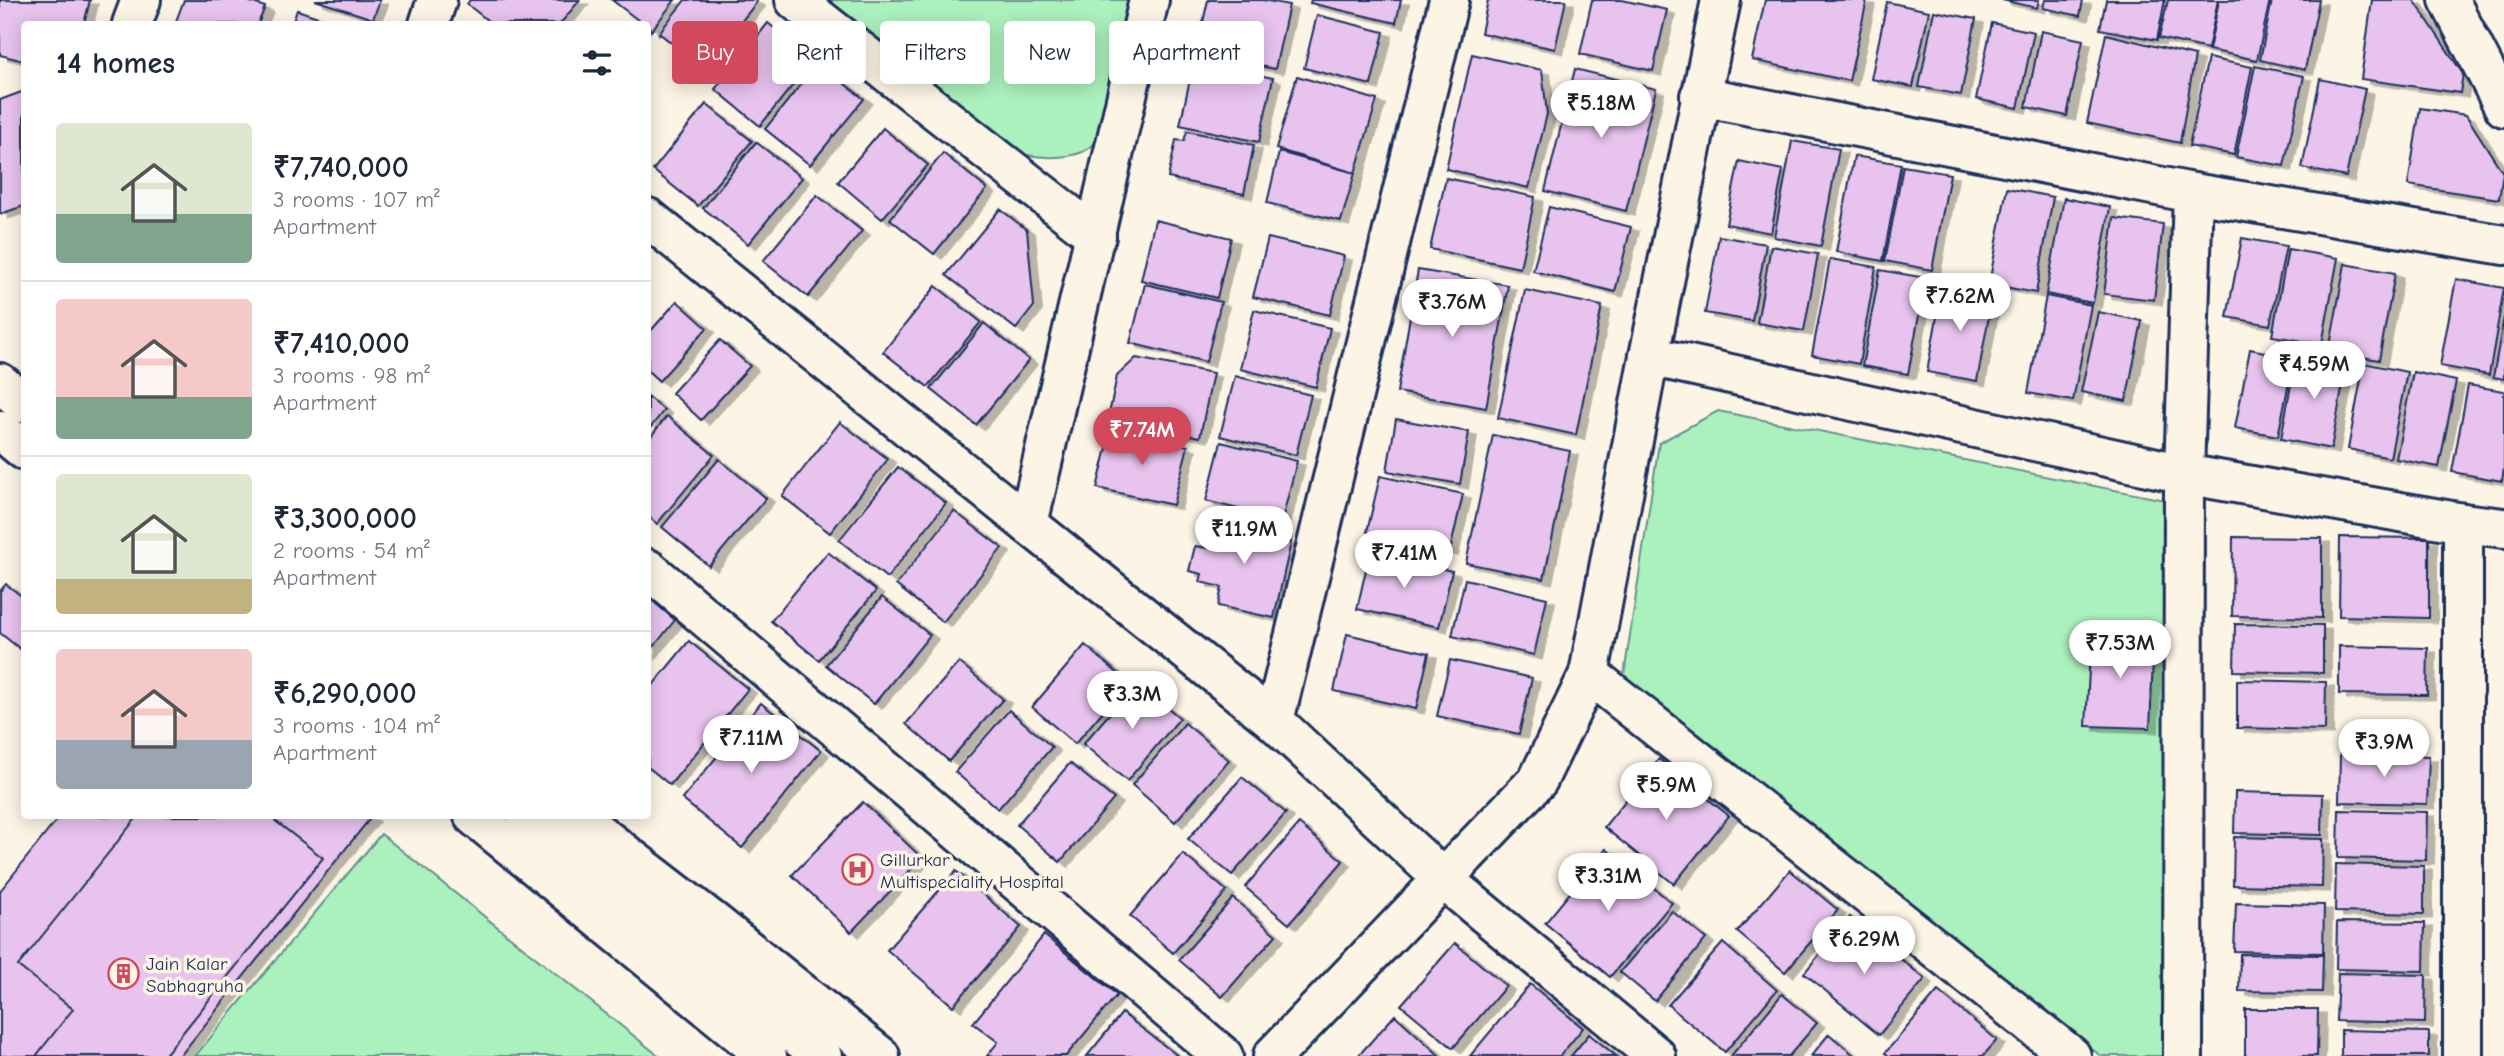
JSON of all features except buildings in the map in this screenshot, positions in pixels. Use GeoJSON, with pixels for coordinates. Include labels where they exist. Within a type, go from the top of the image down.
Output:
{"type":"FeatureCollection","features":[{"type":"Feature","properties":{"kind":"street"},"geometry":{"type":"LineString","coordinates":[[133,21],[141,0]]}},
{"type":"Feature","properties":{"kind":"street"},"geometry":{"type":"LineString","coordinates":[[430,21],[437,0]]}},
{"type":"Feature","properties":{"kind":"street"},"geometry":{"type":"LineString","coordinates":[[794,0],[1096,236]]}},
{"type":"Feature","properties":{"kind":"street"},"geometry":{"type":"LineString","coordinates":[[1028,524],[1149,0]]}},
{"type":"Feature","properties":{"kind":"street"},"geometry":{"type":"LineString","coordinates":[[1274,721],[1449,0]]}},
{"type":"Feature","properties":{"kind":"street"},"geometry":{"type":"LineString","coordinates":[[1273,1056],[1538,780],[1590,674],[1649,356],[1721,0]]}},
{"type":"Feature","properties":{"kind":"street"},"geometry":{"type":"LineString","coordinates":[[2449,0],[2502,100]]}},
{"type":"Feature","properties":{"kind":"street"},"geometry":{"type":"LineString","coordinates":[[1700,96],[2193,193],[2504,245]]}},
{"type":"Feature","properties":{"kind":"street"},"geometry":{"type":"LineString","coordinates":[[2183,1056],[2184,474],[2193,193]]}},
{"type":"Feature","properties":{"kind":"street"},"geometry":{"type":"LineString","coordinates":[[651,220],[1274,721],[1443,879],[1656,1056]]}},
{"type":"Feature","properties":{"kind":"street"},"geometry":{"type":"LineString","coordinates":[[1649,356],[2184,474],[2504,528]]}},
{"type":"Feature","properties":{"kind":"street"},"geometry":{"type":"LineString","coordinates":[[0,383],[21,400]]}},
{"type":"Feature","properties":{"kind":"street"},"geometry":{"type":"LineString","coordinates":[[0,430],[21,448]]}},
{"type":"Feature","properties":{"kind":"street"},"geometry":{"type":"LineString","coordinates":[[2463,523],[2463,1056]]}},
{"type":"Feature","properties":{"kind":"street"},"geometry":{"type":"LineString","coordinates":[[651,572],[1223,1056]]}},
{"type":"Feature","properties":{"kind":"street"},"geometry":{"type":"LineString","coordinates":[[1590,674],[2071,1056]]}},
{"type":"Feature","properties":{"kind":"street"},"geometry":{"type":"LineString","coordinates":[[478,819],[767,1056]]}},
{"type":"Feature","properties":{"kind":"street"},"geometry":{"type":"LineString","coordinates":[[531,819],[822,1056]]}},
{"type":"Feature","properties":{"kind":"street"},"geometry":{"type":"LineString","coordinates":[[580,819],[880,1056]]}},
{"type":"Feature","properties":{"kind":"green space"},"geometry":{"type":"Polygon","coordinates":[[[826,0],[1130,0],[1126,21],[1109,21],[1109,84],[1113,84],[1099,135],[1087,150],[1070,156],[1026,155],[934,84],[990,84],[990,21],[880,21],[880,42],[866,31],[866,21],[853,21],[826,0]]]}},
{"type":"Feature","properties":{"kind":"green space"},"geometry":{"type":"Polygon","coordinates":[[[1718,411],[2165,500],[2163,1056],[2101,1056],[1622,688],[1659,443],[1718,411]]]}},
{"type":"Feature","properties":{"kind":"green space"},"geometry":{"type":"Polygon","coordinates":[[[381,834],[659,1056],[195,1056],[381,834]]]}},
{"type":"Feature","properties":{"kind":"place","name":"Gillurkar Multispeciality Hospital"},"geometry":{"type":"Point","coordinates":[857,870]}},
{"type":"Feature","properties":{"kind":"place","name":"Jain Kalar Sabhagruha"},"geometry":{"type":"Point","coordinates":[123,974]}}]}
